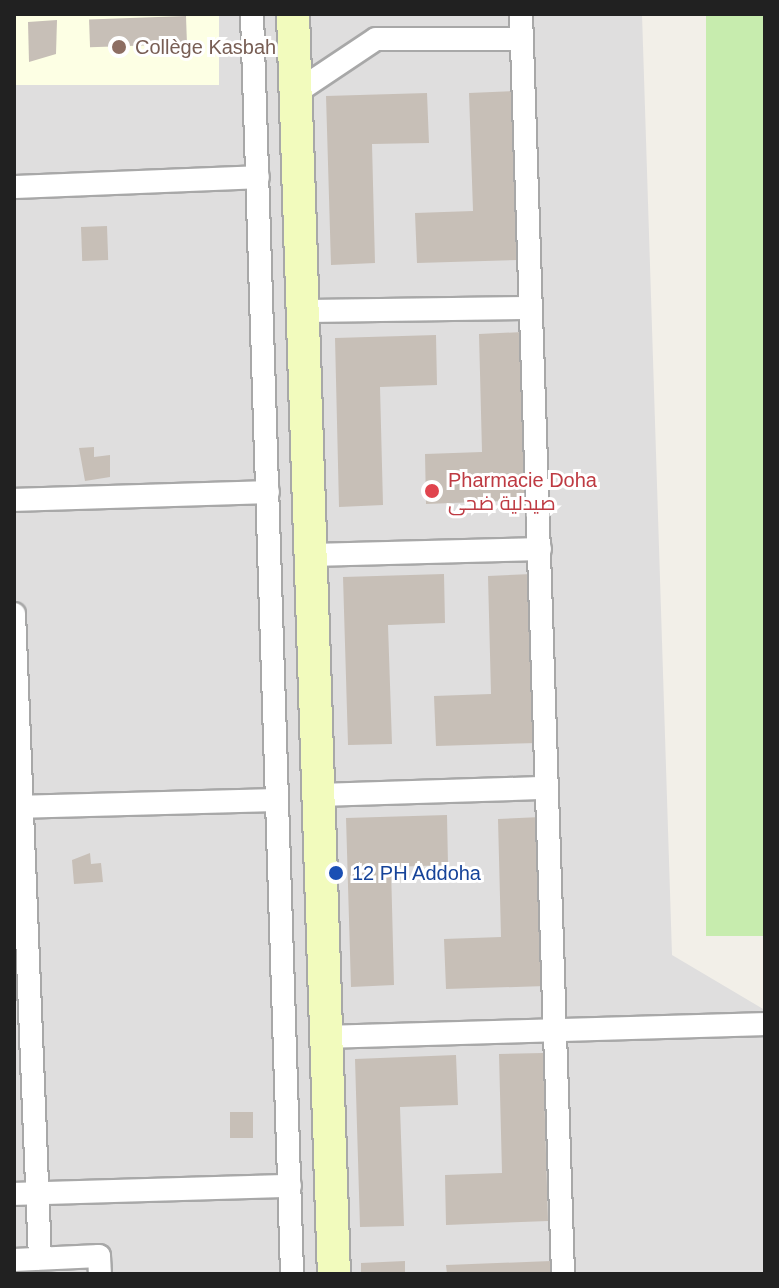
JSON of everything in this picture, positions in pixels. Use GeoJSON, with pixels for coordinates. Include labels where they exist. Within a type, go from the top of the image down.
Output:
{"type":"FeatureCollection","features":[{"type":"Feature","properties":{"kind":"street"},"geometry":{"type":"LineString","coordinates":[[252,14],[292,1274]]}},
{"type":"Feature","properties":{"kind":"street"},"geometry":{"type":"LineString","coordinates":[[293,14],[334,1274]]}},
{"type":"Feature","properties":{"kind":"street"},"geometry":{"type":"LineString","coordinates":[[521,14],[563,1274]]}},
{"type":"Feature","properties":{"kind":"street"},"geometry":{"type":"LineString","coordinates":[[295,93],[376,39],[522,39]]}},
{"type":"Feature","properties":{"kind":"street"},"geometry":{"type":"LineString","coordinates":[[14,187],[258,177]]}},
{"type":"Feature","properties":{"kind":"street"},"geometry":{"type":"LineString","coordinates":[[302,311],[531,308]]}},
{"type":"Feature","properties":{"kind":"street"},"geometry":{"type":"LineString","coordinates":[[14,500],[268,492]]}},
{"type":"Feature","properties":{"kind":"street"},"geometry":{"type":"LineString","coordinates":[[313,555],[540,549]]}},
{"type":"Feature","properties":{"kind":"street"},"geometry":{"type":"LineString","coordinates":[[14,614],[19,807],[40,1258]]}},
{"type":"Feature","properties":{"kind":"street"},"geometry":{"type":"LineString","coordinates":[[319,795],[547,788]]}},
{"type":"Feature","properties":{"kind":"street"},"geometry":{"type":"LineString","coordinates":[[19,807],[277,800]]}},
{"type":"Feature","properties":{"kind":"street"},"geometry":{"type":"LineString","coordinates":[[326,1037],[765,1024]]}},
{"type":"Feature","properties":{"kind":"street"},"geometry":{"type":"LineString","coordinates":[[14,1194],[290,1186]]}},
{"type":"Feature","properties":{"kind":"street"},"geometry":{"type":"LineString","coordinates":[[14,1260],[99,1256],[100,1274]]}},
{"type":"Feature","properties":{"kind":"shaded area"},"geometry":{"type":"Polygon","coordinates":[[[14,14],[642,14],[672,955],[765,1010],[765,1274],[14,1274],[14,14]]]}},
{"type":"Feature","properties":{"kind":"shaded area","name":"Collège Kasbah"},"geometry":{"type":"Polygon","coordinates":[[[15,14],[219,14],[219,85],[15,85],[15,14]]]}},
{"type":"Feature","properties":{"kind":"green space"},"geometry":{"type":"Polygon","coordinates":[[[706,14],[765,14],[765,936],[706,936],[706,14]]]}},
{"type":"Feature","properties":{"kind":"building"},"geometry":{"type":"Polygon","coordinates":[[[186,16],[187,44],[90,47],[89,19],[186,16]]]}},
{"type":"Feature","properties":{"kind":"building"},"geometry":{"type":"Polygon","coordinates":[[[57,20],[56,54],[29,62],[28,22],[57,20]]]}},
{"type":"Feature","properties":{"kind":"building"},"geometry":{"type":"Polygon","coordinates":[[[513,91],[518,260],[417,263],[415,213],[473,211],[469,93],[513,91]]]}},
{"type":"Feature","properties":{"kind":"building"},"geometry":{"type":"Polygon","coordinates":[[[427,93],[429,143],[372,144],[375,263],[331,265],[326,96],[427,93]]]}},
{"type":"Feature","properties":{"kind":"building"},"geometry":{"type":"Polygon","coordinates":[[[107,226],[108,260],[82,261],[81,227],[107,226]]]}},
{"type":"Feature","properties":{"kind":"building"},"geometry":{"type":"Polygon","coordinates":[[[523,332],[527,500],[426,504],[425,454],[482,452],[479,334],[523,332]]]}},
{"type":"Feature","properties":{"kind":"building"},"geometry":{"type":"Polygon","coordinates":[[[436,335],[437,385],[380,387],[383,505],[339,507],[335,338],[436,335]]]}},
{"type":"Feature","properties":{"kind":"building"},"geometry":{"type":"Polygon","coordinates":[[[94,447],[94,457],[110,455],[110,477],[85,481],[79,448],[94,447]]]}},
{"type":"Feature","properties":{"kind":"building"},"geometry":{"type":"Polygon","coordinates":[[[444,574],[445,623],[388,625],[392,744],[348,745],[343,577],[444,574]]]}},
{"type":"Feature","properties":{"kind":"building"},"geometry":{"type":"Polygon","coordinates":[[[532,574],[537,743],[436,746],[434,696],[491,694],[488,576],[532,574]]]}},
{"type":"Feature","properties":{"kind":"building"},"geometry":{"type":"Polygon","coordinates":[[[447,815],[448,865],[391,867],[394,985],[351,987],[346,818],[447,815]]]}},
{"type":"Feature","properties":{"kind":"building"},"geometry":{"type":"Polygon","coordinates":[[[541,817],[546,986],[446,989],[444,939],[501,937],[498,819],[541,817]]]}},
{"type":"Feature","properties":{"kind":"building"},"geometry":{"type":"Polygon","coordinates":[[[90,853],[91,864],[101,863],[103,882],[74,884],[72,860],[90,853]]]}},
{"type":"Feature","properties":{"kind":"building"},"geometry":{"type":"Polygon","coordinates":[[[543,1053],[548,1221],[446,1225],[445,1175],[502,1173],[499,1054],[543,1053]]]}},
{"type":"Feature","properties":{"kind":"building"},"geometry":{"type":"Polygon","coordinates":[[[456,1055],[458,1105],[400,1107],[404,1226],[360,1227],[355,1059],[456,1055]]]}},
{"type":"Feature","properties":{"kind":"building"},"geometry":{"type":"Polygon","coordinates":[[[230,1112],[253,1112],[253,1138],[230,1138],[230,1112]]]}},
{"type":"Feature","properties":{"kind":"building"},"geometry":{"type":"Polygon","coordinates":[[[405,1261],[405,1274],[361,1274],[361,1263],[405,1261]]]}},
{"type":"Feature","properties":{"kind":"building"},"geometry":{"type":"Polygon","coordinates":[[[551,1261],[551,1274],[447,1274],[446,1265],[551,1261]]]}},
{"type":"Feature","properties":{"kind":"place","name":"Collège Kasbah"},"geometry":{"type":"Point","coordinates":[119,47]}},
{"type":"Feature","properties":{"kind":"place","name":"Pharmacie Doha صيدلية ضحى"},"geometry":{"type":"Point","coordinates":[432,491]}},
{"type":"Feature","properties":{"kind":"place","name":"12 PH Addoha"},"geometry":{"type":"Point","coordinates":[336,873]}}]}
